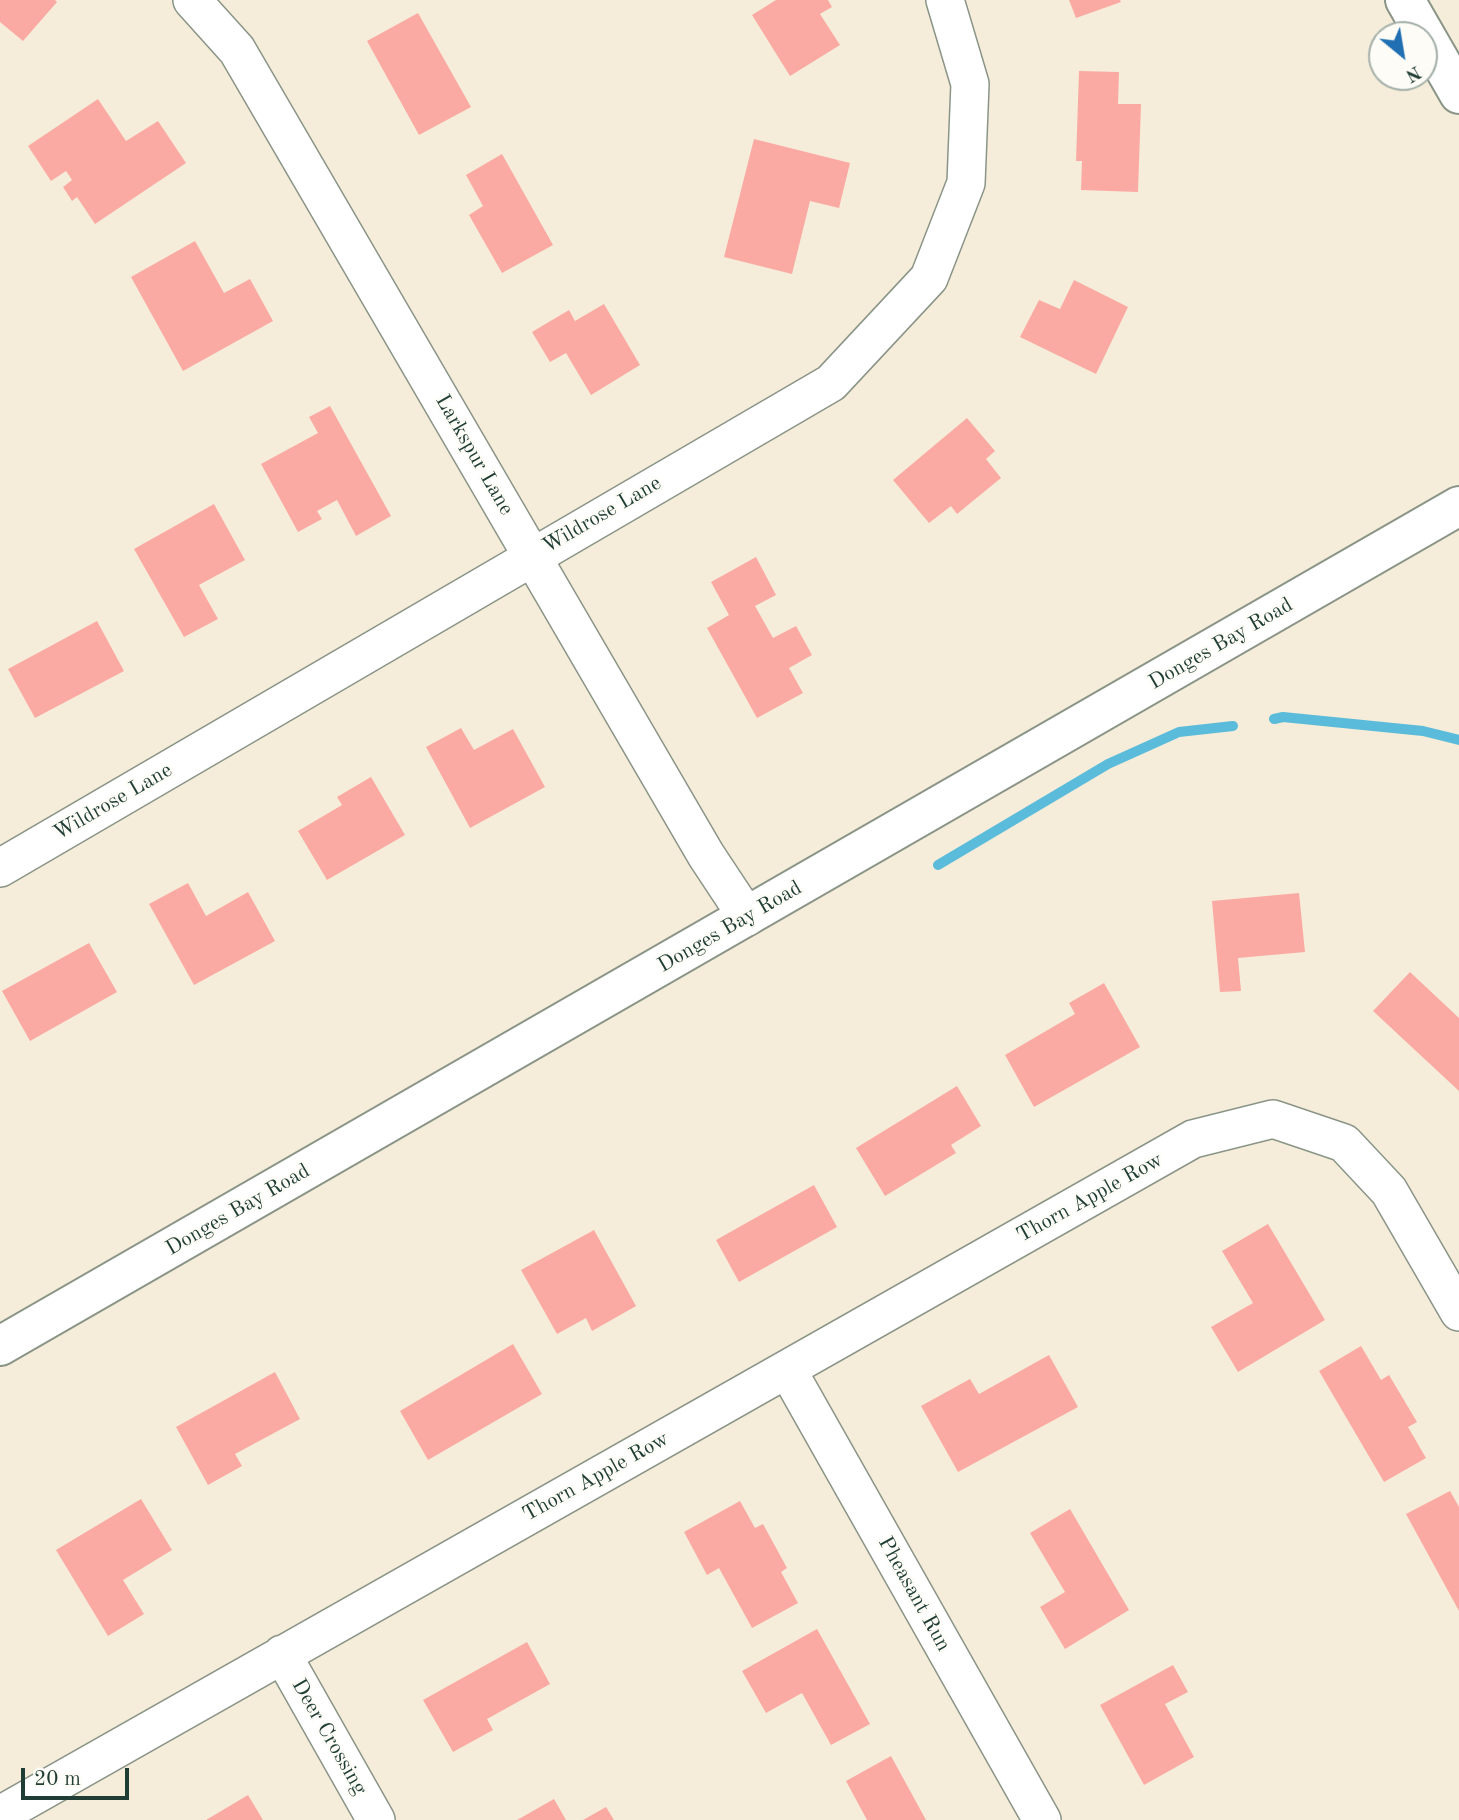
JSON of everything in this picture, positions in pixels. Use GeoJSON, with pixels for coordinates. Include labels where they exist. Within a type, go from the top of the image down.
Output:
{"type":"FeatureCollection","features":[{"type":"Feature","properties":{"kind":"street","name":"Larkspur Lane"},"geometry":{"type":"LineString","coordinates":[[192,0],[237,50],[706,855],[747,918]]}},
{"type":"Feature","properties":{"kind":"street","name":"Wildrose Lane"},"geometry":{"type":"LineString","coordinates":[[0,867],[831,383],[929,278],[966,183],[970,84],[945,0]]}},
{"type":"Feature","properties":{"kind":"street"},"geometry":{"type":"LineString","coordinates":[[1405,0],[1459,94]]}},
{"type":"Feature","properties":{"kind":"street","name":"Donges Bay Road"},"geometry":{"type":"LineString","coordinates":[[0,1346],[1459,506]]}},
{"type":"Feature","properties":{"kind":"street","name":"Thorn Apple Row"},"geometry":{"type":"LineString","coordinates":[[0,1815],[1193,1139],[1273,1119],[1344,1143],[1390,1191],[1459,1312]]}},
{"type":"Feature","properties":{"kind":"street","name":"Pheasant Run"},"geometry":{"type":"LineString","coordinates":[[787,1369],[1042,1820]]}},
{"type":"Feature","properties":{"kind":"street","name":"Deer Crossing"},"geometry":{"type":"LineString","coordinates":[[282,1654],[376,1820]]}},
{"type":"Feature","properties":{"kind":"building"},"geometry":{"type":"Polygon","coordinates":[[[0,0],[57,2],[23,41],[0,22],[0,0]]]}},
{"type":"Feature","properties":{"kind":"building"},"geometry":{"type":"Polygon","coordinates":[[[776,0],[828,0],[832,7],[820,14],[840,45],[790,76],[752,15],[776,0]]]}},
{"type":"Feature","properties":{"kind":"building"},"geometry":{"type":"Polygon","coordinates":[[[1069,0],[1120,0],[1121,2],[1076,18],[1069,0]]]}},
{"type":"Feature","properties":{"kind":"building"},"geometry":{"type":"Polygon","coordinates":[[[418,13],[471,107],[419,135],[367,41],[418,13]]]}},
{"type":"Feature","properties":{"kind":"building"},"geometry":{"type":"Polygon","coordinates":[[[1079,71],[1119,72],[1118,104],[1141,104],[1138,192],[1081,190],[1082,161],[1076,161],[1079,71]]]}},
{"type":"Feature","properties":{"kind":"building"},"geometry":{"type":"Polygon","coordinates":[[[98,99],[126,141],[158,121],[186,163],[95,224],[77,197],[72,201],[63,187],[72,180],[66,171],[51,181],[28,146],[98,99]]]}},
{"type":"Feature","properties":{"kind":"building"},"geometry":{"type":"Polygon","coordinates":[[[754,139],[850,163],[839,208],[810,201],[792,274],[724,257],[754,139]]]}},
{"type":"Feature","properties":{"kind":"building"},"geometry":{"type":"Polygon","coordinates":[[[502,154],[553,245],[502,273],[469,215],[483,206],[466,175],[502,154]]]}},
{"type":"Feature","properties":{"kind":"building"},"geometry":{"type":"Polygon","coordinates":[[[195,241],[224,293],[250,279],[273,321],[183,371],[131,277],[195,241]]]}},
{"type":"Feature","properties":{"kind":"building"},"geometry":{"type":"Polygon","coordinates":[[[1074,280],[1128,307],[1096,374],[1020,337],[1039,300],[1060,309],[1074,280]]]}},
{"type":"Feature","properties":{"kind":"building"},"geometry":{"type":"Polygon","coordinates":[[[604,304],[640,365],[591,395],[566,353],[550,362],[532,332],[569,310],[575,321],[604,304]]]}},
{"type":"Feature","properties":{"kind":"building"},"geometry":{"type":"Polygon","coordinates":[[[330,406],[391,516],[356,536],[337,500],[317,511],[322,519],[298,532],[261,464],[318,433],[309,417],[330,406]]]}},
{"type":"Feature","properties":{"kind":"building"},"geometry":{"type":"Polygon","coordinates":[[[967,418],[995,451],[986,459],[1001,478],[957,514],[951,506],[929,523],[893,480],[967,418]]]}},
{"type":"Feature","properties":{"kind":"building"},"geometry":{"type":"Polygon","coordinates":[[[214,504],[245,560],[199,585],[218,619],[184,637],[134,549],[214,504]]]}},
{"type":"Feature","properties":{"kind":"building"},"geometry":{"type":"Polygon","coordinates":[[[756,557],[776,595],[755,606],[773,638],[796,626],[812,655],[789,668],[803,693],[757,718],[707,628],[729,615],[711,582],[756,557]]]}},
{"type":"Feature","properties":{"kind":"building"},"geometry":{"type":"Polygon","coordinates":[[[97,621],[124,671],[35,718],[8,669],[97,621]]]}},
{"type":"Feature","properties":{"kind":"building"},"geometry":{"type":"Polygon","coordinates":[[[461,728],[474,750],[513,729],[545,787],[470,828],[426,747],[461,728]]]}},
{"type":"Feature","properties":{"kind":"building"},"geometry":{"type":"Polygon","coordinates":[[[371,777],[405,835],[327,880],[298,831],[342,805],[337,797],[371,777]]]}},
{"type":"Feature","properties":{"kind":"building"},"geometry":{"type":"Polygon","coordinates":[[[188,883],[206,916],[248,892],[275,941],[194,985],[149,904],[188,883]]]}},
{"type":"Feature","properties":{"kind":"building"},"geometry":{"type":"Polygon","coordinates":[[[1299,893],[1305,952],[1238,958],[1241,991],[1220,992],[1212,901],[1299,893]]]}},
{"type":"Feature","properties":{"kind":"building"},"geometry":{"type":"Polygon","coordinates":[[[89,943],[117,992],[30,1041],[2,991],[89,943]]]}},
{"type":"Feature","properties":{"kind":"building"},"geometry":{"type":"Polygon","coordinates":[[[1410,972],[1459,1018],[1459,1091],[1373,1011],[1410,972]]]}},
{"type":"Feature","properties":{"kind":"building"},"geometry":{"type":"Polygon","coordinates":[[[1104,983],[1140,1047],[1034,1107],[1005,1055],[1075,1014],[1069,1003],[1104,983]]]}},
{"type":"Feature","properties":{"kind":"building"},"geometry":{"type":"Polygon","coordinates":[[[957,1086],[981,1126],[951,1145],[956,1153],[885,1196],[856,1148],[957,1086]]]}},
{"type":"Feature","properties":{"kind":"building"},"geometry":{"type":"Polygon","coordinates":[[[814,1185],[837,1227],[739,1282],[716,1240],[814,1185]]]}},
{"type":"Feature","properties":{"kind":"building"},"geometry":{"type":"Polygon","coordinates":[[[1268,1224],[1325,1320],[1238,1372],[1211,1327],[1253,1303],[1222,1251],[1268,1224]]]}},
{"type":"Feature","properties":{"kind":"building"},"geometry":{"type":"Polygon","coordinates":[[[594,1230],[636,1306],[592,1331],[586,1318],[557,1334],[521,1270],[594,1230]]]}},
{"type":"Feature","properties":{"kind":"building"},"geometry":{"type":"Polygon","coordinates":[[[513,1344],[542,1394],[428,1460],[400,1411],[513,1344]]]}},
{"type":"Feature","properties":{"kind":"building"},"geometry":{"type":"Polygon","coordinates":[[[1361,1346],[1381,1380],[1389,1375],[1417,1422],[1408,1427],[1426,1458],[1384,1482],[1319,1371],[1361,1346]]]}},
{"type":"Feature","properties":{"kind":"building"},"geometry":{"type":"Polygon","coordinates":[[[1049,1355],[1078,1407],[958,1472],[921,1406],[970,1379],[979,1394],[1049,1355]]]}},
{"type":"Feature","properties":{"kind":"building"},"geometry":{"type":"Polygon","coordinates":[[[275,1372],[300,1419],[235,1454],[242,1466],[208,1485],[176,1427],[275,1372]]]}},
{"type":"Feature","properties":{"kind":"building"},"geometry":{"type":"Polygon","coordinates":[[[1450,1491],[1459,1507],[1459,1611],[1406,1514],[1450,1491]]]}},
{"type":"Feature","properties":{"kind":"building"},"geometry":{"type":"Polygon","coordinates":[[[141,1499],[172,1550],[123,1580],[144,1614],[108,1636],[56,1550],[141,1499]]]}},
{"type":"Feature","properties":{"kind":"building"},"geometry":{"type":"Polygon","coordinates":[[[740,1501],[755,1528],[763,1524],[787,1568],[781,1572],[798,1603],[752,1628],[719,1568],[707,1575],[684,1532],[740,1501]]]}},
{"type":"Feature","properties":{"kind":"building"},"geometry":{"type":"Polygon","coordinates":[[[1070,1509],[1129,1610],[1065,1649],[1040,1607],[1065,1592],[1030,1533],[1070,1509]]]}},
{"type":"Feature","properties":{"kind":"building"},"geometry":{"type":"Polygon","coordinates":[[[817,1629],[870,1724],[831,1745],[802,1693],[766,1713],[742,1671],[817,1629]]]}},
{"type":"Feature","properties":{"kind":"building"},"geometry":{"type":"Polygon","coordinates":[[[527,1642],[550,1684],[487,1719],[493,1730],[453,1752],[423,1700],[527,1642]]]}},
{"type":"Feature","properties":{"kind":"building"},"geometry":{"type":"Polygon","coordinates":[[[1173,1665],[1188,1692],[1165,1704],[1194,1757],[1144,1785],[1100,1705],[1173,1665]]]}},
{"type":"Feature","properties":{"kind":"building"},"geometry":{"type":"Polygon","coordinates":[[[891,1756],[926,1820],[867,1820],[846,1781],[891,1756]]]}},
{"type":"Feature","properties":{"kind":"building"},"geometry":{"type":"Polygon","coordinates":[[[248,1795],[263,1820],[206,1820],[248,1795]]]}},
{"type":"Feature","properties":{"kind":"building"},"geometry":{"type":"Polygon","coordinates":[[[554,1799],[566,1820],[517,1820],[554,1799]]]}},
{"type":"Feature","properties":{"kind":"building"},"geometry":{"type":"Polygon","coordinates":[[[606,1807],[614,1820],[583,1820],[606,1807]]]}},
{"type":"Feature","properties":{"kind":"waterway"},"geometry":{"type":"LineString","coordinates":[[1274,719],[1283,717],[1423,731],[1459,740]]}},
{"type":"Feature","properties":{"kind":"waterway"},"geometry":{"type":"LineString","coordinates":[[938,865],[1108,764],[1179,732],[1233,726]]}}]}
